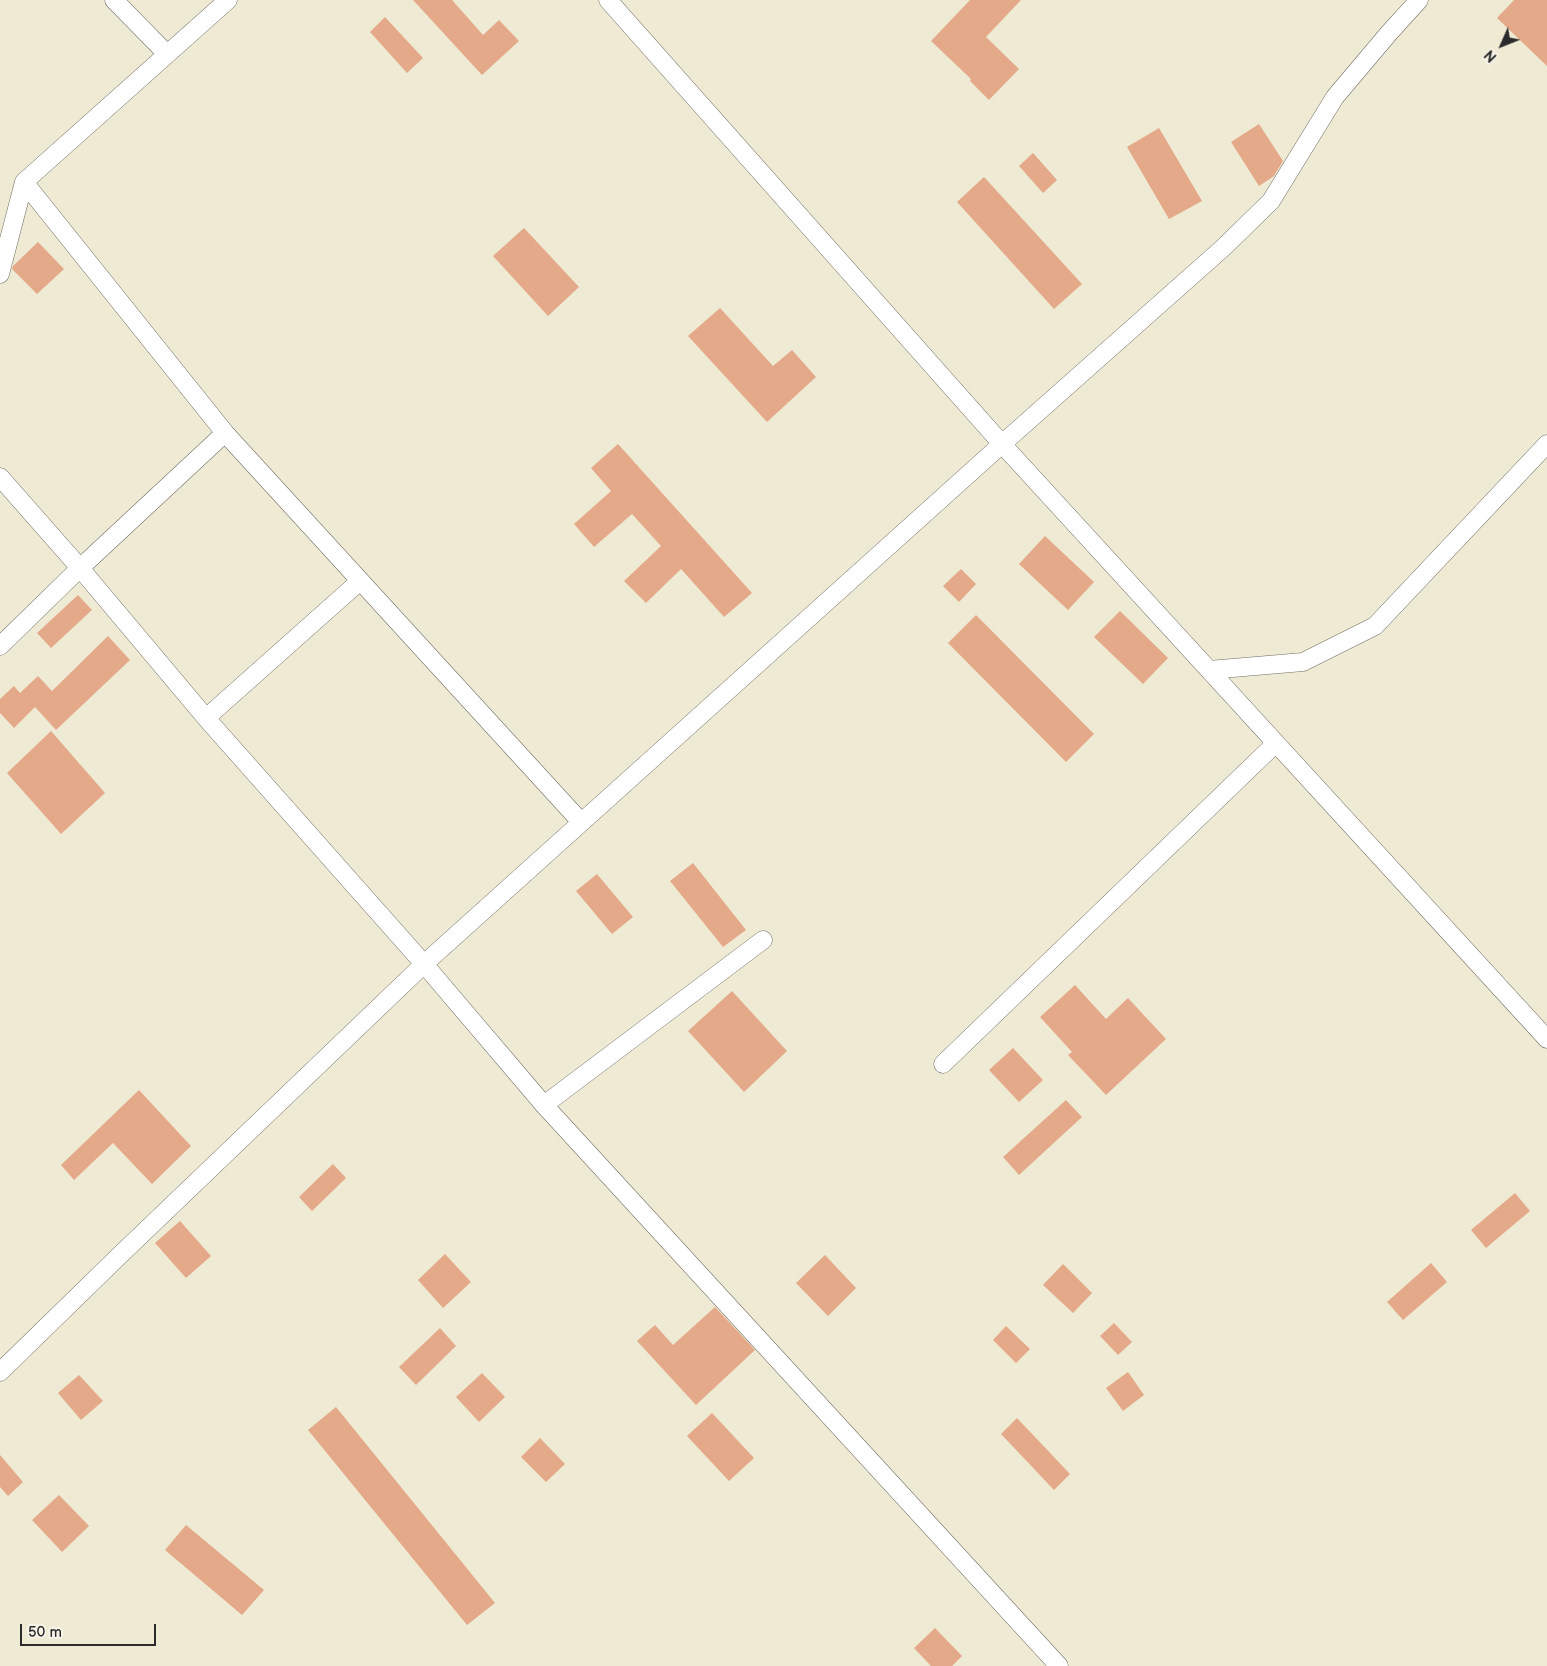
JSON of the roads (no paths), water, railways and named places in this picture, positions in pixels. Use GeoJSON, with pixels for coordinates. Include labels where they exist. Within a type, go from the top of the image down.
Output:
{"type":"FeatureCollection","features":[{"type":"Feature","properties":{"kind":"street"},"geometry":{"type":"LineString","coordinates":[[114,0],[167,54]]}},
{"type":"Feature","properties":{"kind":"street"},"geometry":{"type":"LineString","coordinates":[[0,274],[24,182],[228,0]]}},
{"type":"Feature","properties":{"kind":"street"},"geometry":{"type":"LineString","coordinates":[[608,0],[1002,444],[1547,1040]]}},
{"type":"Feature","properties":{"kind":"street"},"geometry":{"type":"LineString","coordinates":[[0,1372],[424,964],[1224,247],[1271,201],[1335,97],[1419,0]]}},
{"type":"Feature","properties":{"kind":"street"},"geometry":{"type":"LineString","coordinates":[[24,182],[225,433],[581,822]]}},
{"type":"Feature","properties":{"kind":"street"},"geometry":{"type":"LineString","coordinates":[[0,646],[80,568],[225,433]]}},
{"type":"Feature","properties":{"kind":"street"},"geometry":{"type":"LineString","coordinates":[[1209,670],[1303,662],[1375,626],[1547,444]]}},
{"type":"Feature","properties":{"kind":"street"},"geometry":{"type":"LineString","coordinates":[[0,476],[206,718],[424,964],[544,1105],[1058,1666]]}},
{"type":"Feature","properties":{"kind":"street"},"geometry":{"type":"LineString","coordinates":[[206,718],[360,581]]}},
{"type":"Feature","properties":{"kind":"street"},"geometry":{"type":"LineString","coordinates":[[943,1064],[1276,743]]}},
{"type":"Feature","properties":{"kind":"street"},"geometry":{"type":"LineString","coordinates":[[544,1105],[763,940]]}}]}
